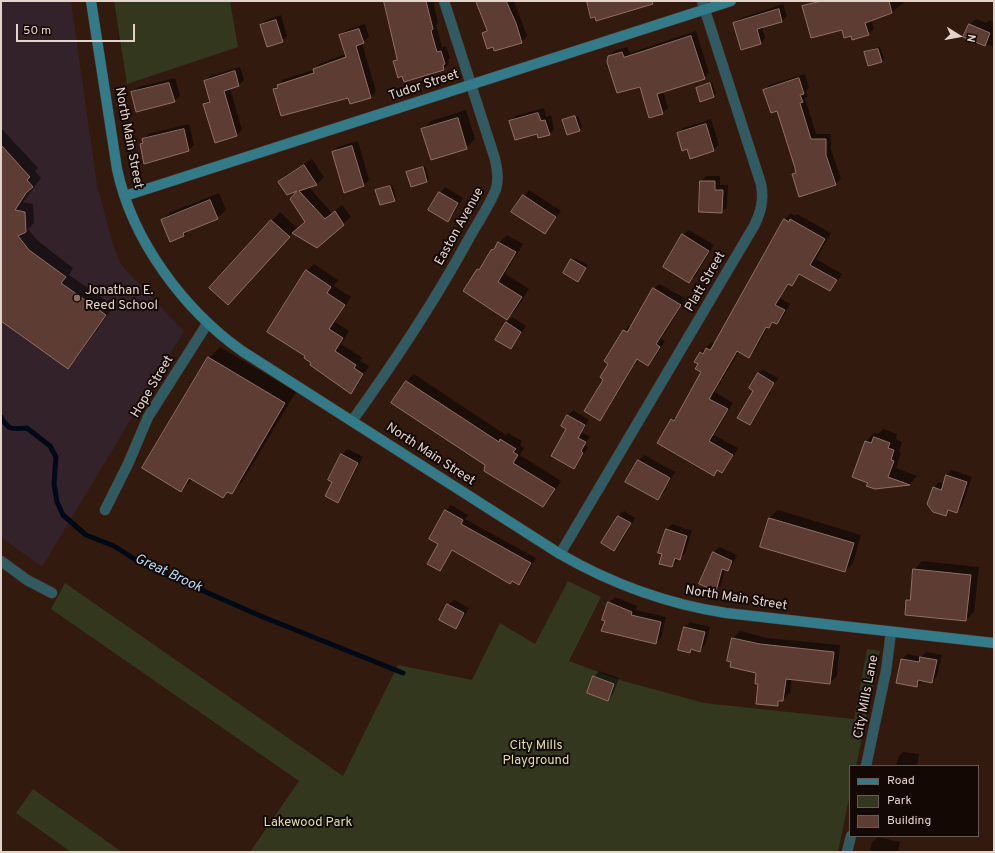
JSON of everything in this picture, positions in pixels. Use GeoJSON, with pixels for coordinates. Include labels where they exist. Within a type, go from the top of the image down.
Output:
{"type":"FeatureCollection","features":[{"type":"Feature","properties":{"kind":"main road","name":"North Main Street"},"geometry":{"type":"LineString","coordinates":[[91,1],[117,168],[125,196],[141,232],[161,268],[188,304],[207,324],[242,350],[560,554],[618,583],[656,597],[689,606],[726,613],[994,643]]}},
{"type":"Feature","properties":{"kind":"main road","name":"Tudor Street"},"geometry":{"type":"LineString","coordinates":[[125,196],[471,85],[704,5],[731,1]]}},
{"type":"Feature","properties":{"kind":"street","name":"Easton Avenue"},"geometry":{"type":"LineString","coordinates":[[352,421],[380,382],[447,278],[495,190],[498,178],[495,159],[444,1]]}},
{"type":"Feature","properties":{"kind":"street","name":"Platt Street"},"geometry":{"type":"LineString","coordinates":[[560,554],[754,226],[761,210],[763,196],[760,184],[704,5]]}},
{"type":"Feature","properties":{"kind":"street","name":"Hope Street"},"geometry":{"type":"LineString","coordinates":[[105,510],[128,464],[148,417],[207,324]]}},
{"type":"Feature","properties":{"kind":"street"},"geometry":{"type":"LineString","coordinates":[[1,561],[27,580],[52,593]]}},
{"type":"Feature","properties":{"kind":"street","name":"City Mills Lane"},"geometry":{"type":"LineString","coordinates":[[866,765],[886,671],[891,632]]}},
{"type":"Feature","properties":{"kind":"street"},"geometry":{"type":"LineString","coordinates":[[847,852],[851,837]]}},
{"type":"Feature","properties":{"kind":"shaded area","name":"Jonathan E. Reed School"},"geometry":{"type":"Polygon","coordinates":[[[1,1],[71,1],[97,185],[113,245],[121,265],[184,331],[42,567],[1,537],[1,1]]]}},
{"type":"Feature","properties":{"kind":"green space"},"geometry":{"type":"Polygon","coordinates":[[[114,1],[230,1],[238,47],[127,84],[114,1]]]}},
{"type":"Feature","properties":{"kind":"green space","name":"City Mills Playground"},"geometry":{"type":"Polygon","coordinates":[[[568,581],[601,597],[569,661],[620,680],[704,703],[854,719],[867,649],[880,651],[856,765],[849,765],[849,799],[838,852],[250,852],[299,781],[51,609],[65,583],[343,776],[398,665],[472,680],[500,623],[535,644],[568,581]]]}},
{"type":"Feature","properties":{"kind":"green space"},"geometry":{"type":"Polygon","coordinates":[[[33,789],[122,852],[71,852],[16,813],[33,789]]]}},
{"type":"Feature","properties":{"kind":"building"},"geometry":{"type":"Polygon","coordinates":[[[384,1],[426,1],[433,29],[431,31],[437,52],[441,51],[445,64],[443,65],[444,70],[404,82],[402,76],[398,78],[393,61],[397,60],[384,1]]]}},
{"type":"Feature","properties":{"kind":"building"},"geometry":{"type":"Polygon","coordinates":[[[476,1],[506,1],[516,23],[522,43],[494,51],[493,47],[487,49],[482,33],[487,31],[476,1]]]}},
{"type":"Feature","properties":{"kind":"building"},"geometry":{"type":"Polygon","coordinates":[[[587,1],[652,1],[653,4],[596,21],[595,17],[591,18],[587,1]]]}},
{"type":"Feature","properties":{"kind":"building"},"geometry":{"type":"Polygon","coordinates":[[[822,1],[889,1],[892,13],[865,23],[869,35],[852,40],[851,36],[844,38],[842,30],[811,38],[802,6],[822,1]]]}},
{"type":"Feature","properties":{"kind":"building"},"geometry":{"type":"Polygon","coordinates":[[[779,9],[782,22],[757,29],[761,44],[741,50],[733,23],[779,9]]]}},
{"type":"Feature","properties":{"kind":"building"},"geometry":{"type":"Polygon","coordinates":[[[276,20],[283,42],[267,47],[260,25],[276,20]]]}},
{"type":"Feature","properties":{"kind":"building"},"geometry":{"type":"Polygon","coordinates":[[[969,24],[990,33],[985,46],[963,37],[969,24]]]}},
{"type":"Feature","properties":{"kind":"building"},"geometry":{"type":"Polygon","coordinates":[[[359,29],[364,43],[356,46],[371,98],[350,104],[348,98],[281,116],[273,89],[278,88],[277,85],[314,73],[313,69],[346,57],[339,35],[359,29]]]}},
{"type":"Feature","properties":{"kind":"building"},"geometry":{"type":"Polygon","coordinates":[[[691,36],[705,79],[657,94],[663,114],[649,118],[640,87],[617,93],[607,62],[608,56],[622,52],[624,57],[691,36]]]}},
{"type":"Feature","properties":{"kind":"building"},"geometry":{"type":"Polygon","coordinates":[[[878,49],[882,62],[868,66],[864,52],[878,49]]]}},
{"type":"Feature","properties":{"kind":"building"},"geometry":{"type":"Polygon","coordinates":[[[235,71],[239,86],[224,91],[237,136],[215,143],[203,104],[210,102],[204,81],[235,71]]]}},
{"type":"Feature","properties":{"kind":"building"},"geometry":{"type":"Polygon","coordinates":[[[799,78],[804,94],[800,95],[803,102],[800,103],[811,139],[826,139],[826,155],[836,185],[799,197],[792,174],[796,173],[795,168],[777,111],[771,113],[763,90],[799,78]]]}},
{"type":"Feature","properties":{"kind":"building"},"geometry":{"type":"Polygon","coordinates":[[[169,83],[175,102],[136,112],[131,92],[169,83]]]}},
{"type":"Feature","properties":{"kind":"building"},"geometry":{"type":"Polygon","coordinates":[[[710,83],[714,97],[700,102],[696,88],[710,83]]]}},
{"type":"Feature","properties":{"kind":"building"},"geometry":{"type":"Polygon","coordinates":[[[538,113],[541,121],[545,120],[550,135],[538,138],[537,134],[515,140],[509,121],[538,113]]]}},
{"type":"Feature","properties":{"kind":"building"},"geometry":{"type":"Polygon","coordinates":[[[575,116],[580,131],[567,135],[562,120],[575,116]]]}},
{"type":"Feature","properties":{"kind":"building"},"geometry":{"type":"Polygon","coordinates":[[[458,118],[467,149],[431,160],[421,129],[458,118]]]}},
{"type":"Feature","properties":{"kind":"building"},"geometry":{"type":"Polygon","coordinates":[[[706,124],[714,151],[690,159],[687,149],[682,151],[677,133],[706,124]]]}},
{"type":"Feature","properties":{"kind":"building"},"geometry":{"type":"Polygon","coordinates":[[[184,129],[189,151],[144,164],[140,144],[143,143],[142,139],[184,129]]]}},
{"type":"Feature","properties":{"kind":"building"},"geometry":{"type":"Polygon","coordinates":[[[1,145],[30,177],[27,180],[33,187],[26,193],[15,210],[25,212],[26,232],[18,236],[29,250],[66,277],[61,283],[106,315],[68,369],[1,321],[1,145]]]}},
{"type":"Feature","properties":{"kind":"building"},"geometry":{"type":"Polygon","coordinates":[[[352,146],[364,186],[344,193],[332,152],[352,146]]]}},
{"type":"Feature","properties":{"kind":"building"},"geometry":{"type":"Polygon","coordinates":[[[304,165],[317,185],[299,191],[325,219],[335,211],[344,225],[317,248],[292,233],[305,222],[290,199],[297,191],[287,195],[278,182],[304,165]]]}},
{"type":"Feature","properties":{"kind":"building"},"geometry":{"type":"Polygon","coordinates":[[[423,167],[427,182],[411,187],[406,172],[423,167]]]}},
{"type":"Feature","properties":{"kind":"building"},"geometry":{"type":"Polygon","coordinates":[[[700,181],[715,181],[715,190],[723,190],[722,213],[699,212],[700,181]]]}},
{"type":"Feature","properties":{"kind":"building"},"geometry":{"type":"Polygon","coordinates":[[[390,186],[395,201],[380,205],[375,190],[390,186]]]}},
{"type":"Feature","properties":{"kind":"building"},"geometry":{"type":"Polygon","coordinates":[[[439,192],[458,203],[448,222],[428,210],[439,192]]]}},
{"type":"Feature","properties":{"kind":"building"},"geometry":{"type":"Polygon","coordinates":[[[523,195],[556,217],[545,234],[511,212],[523,195]]]}},
{"type":"Feature","properties":{"kind":"building"},"geometry":{"type":"Polygon","coordinates":[[[210,200],[218,219],[183,233],[184,236],[170,242],[161,220],[210,200]]]}},
{"type":"Feature","properties":{"kind":"building"},"geometry":{"type":"Polygon","coordinates":[[[784,219],[789,222],[790,219],[825,239],[810,265],[837,280],[830,291],[799,274],[792,286],[788,284],[775,305],[785,310],[777,324],[772,322],[769,328],[766,327],[749,358],[737,351],[709,399],[728,409],[709,441],[733,455],[722,473],[717,470],[714,476],[657,443],[671,419],[674,421],[701,372],[695,369],[698,364],[694,362],[700,352],[703,354],[706,348],[710,350],[784,219]]]}},
{"type":"Feature","properties":{"kind":"building"},"geometry":{"type":"Polygon","coordinates":[[[271,220],[290,237],[228,305],[209,288],[271,220]]]}},
{"type":"Feature","properties":{"kind":"building"},"geometry":{"type":"Polygon","coordinates":[[[682,234],[709,251],[689,283],[663,267],[682,234]]]}},
{"type":"Feature","properties":{"kind":"building"},"geometry":{"type":"Polygon","coordinates":[[[498,242],[516,252],[498,282],[522,297],[507,320],[463,291],[477,269],[479,270],[491,250],[494,249],[498,242]]]}},
{"type":"Feature","properties":{"kind":"building"},"geometry":{"type":"Polygon","coordinates":[[[571,259],[586,268],[578,282],[563,273],[571,259]]]}},
{"type":"Feature","properties":{"kind":"building"},"geometry":{"type":"Polygon","coordinates":[[[306,270],[331,287],[327,293],[345,305],[329,329],[343,338],[335,351],[356,365],[354,368],[363,374],[351,394],[310,365],[311,363],[304,358],[305,356],[267,332],[306,270]]]}},
{"type":"Feature","properties":{"kind":"building"},"geometry":{"type":"Polygon","coordinates":[[[653,288],[681,305],[656,344],[660,347],[648,366],[637,359],[600,421],[584,411],[603,380],[600,377],[608,364],[604,361],[623,330],[627,332],[653,288]]]}},
{"type":"Feature","properties":{"kind":"building"},"geometry":{"type":"Polygon","coordinates":[[[506,322],[521,332],[511,349],[495,340],[506,322]]]}},
{"type":"Feature","properties":{"kind":"building"},"geometry":{"type":"Polygon","coordinates":[[[208,357],[285,403],[232,494],[227,492],[223,498],[189,478],[181,492],[142,468],[208,357]]]}},
{"type":"Feature","properties":{"kind":"building"},"geometry":{"type":"Polygon","coordinates":[[[758,373],[774,383],[750,425],[737,418],[753,391],[749,388],[758,373]]]}},
{"type":"Feature","properties":{"kind":"building"},"geometry":{"type":"Polygon","coordinates":[[[406,381],[499,442],[500,439],[516,449],[513,452],[518,455],[513,463],[555,489],[543,507],[484,471],[485,465],[391,403],[406,381]]]}},
{"type":"Feature","properties":{"kind":"building"},"geometry":{"type":"Polygon","coordinates":[[[567,415],[585,425],[578,438],[586,442],[581,451],[583,453],[574,469],[551,456],[566,429],[561,426],[567,415]]]}},
{"type":"Feature","properties":{"kind":"building"},"geometry":{"type":"Polygon","coordinates":[[[874,437],[890,443],[888,448],[894,450],[891,460],[894,461],[888,477],[910,485],[875,489],[866,486],[868,483],[852,477],[865,441],[871,443],[874,437]]]}},
{"type":"Feature","properties":{"kind":"building"},"geometry":{"type":"Polygon","coordinates":[[[341,454],[358,463],[338,503],[325,496],[332,482],[328,480],[341,454]]]}},
{"type":"Feature","properties":{"kind":"building"},"geometry":{"type":"Polygon","coordinates":[[[638,460],[670,478],[658,500],[625,482],[638,460]]]}},
{"type":"Feature","properties":{"kind":"building"},"geometry":{"type":"Polygon","coordinates":[[[946,475],[967,482],[957,513],[948,510],[946,516],[933,512],[927,504],[933,487],[941,490],[946,475]]]}},
{"type":"Feature","properties":{"kind":"building"},"geometry":{"type":"Polygon","coordinates":[[[445,510],[463,520],[461,524],[531,563],[519,585],[512,581],[510,584],[452,550],[440,571],[427,564],[438,544],[429,539],[445,510]]]}},
{"type":"Feature","properties":{"kind":"building"},"geometry":{"type":"Polygon","coordinates":[[[618,516],[631,523],[614,551],[601,543],[618,516]]]}},
{"type":"Feature","properties":{"kind":"building"},"geometry":{"type":"Polygon","coordinates":[[[769,518],[854,543],[845,572],[760,547],[769,518]]]}},
{"type":"Feature","properties":{"kind":"building"},"geometry":{"type":"Polygon","coordinates":[[[666,529],[687,536],[680,560],[675,558],[672,567],[659,564],[662,554],[658,553],[666,529]]]}},
{"type":"Feature","properties":{"kind":"building"},"geometry":{"type":"Polygon","coordinates":[[[713,552],[732,561],[728,571],[722,569],[716,591],[699,584],[713,552]]]}},
{"type":"Feature","properties":{"kind":"building"},"geometry":{"type":"Polygon","coordinates":[[[913,569],[971,575],[966,621],[905,615],[906,600],[910,600],[913,569]]]}},
{"type":"Feature","properties":{"kind":"building"},"geometry":{"type":"Polygon","coordinates":[[[608,602],[632,612],[631,615],[661,622],[656,644],[601,631],[605,621],[602,620],[608,602]]]}},
{"type":"Feature","properties":{"kind":"building"},"geometry":{"type":"Polygon","coordinates":[[[447,604],[464,613],[456,629],[439,620],[447,604]]]}},
{"type":"Feature","properties":{"kind":"building"},"geometry":{"type":"Polygon","coordinates":[[[684,627],[705,632],[700,652],[691,649],[690,653],[678,650],[684,627]]]}},
{"type":"Feature","properties":{"kind":"building"},"geometry":{"type":"Polygon","coordinates":[[[732,638],[760,644],[834,652],[830,684],[786,679],[783,701],[778,701],[778,706],[756,704],[758,684],[755,684],[756,673],[730,667],[731,662],[727,661],[732,638]]]}},
{"type":"Feature","properties":{"kind":"building"},"geometry":{"type":"Polygon","coordinates":[[[920,657],[937,660],[932,683],[918,680],[917,687],[896,683],[901,659],[919,662],[920,657]]]}},
{"type":"Feature","properties":{"kind":"building"},"geometry":{"type":"Polygon","coordinates":[[[593,676],[614,684],[608,701],[587,693],[593,676]]]}},
{"type":"Feature","properties":{"kind":"waterway","name":"Great Brook"},"geometry":{"type":"LineString","coordinates":[[1,417],[9,427],[14,429],[27,428],[50,446],[56,457],[54,484],[57,502],[63,515],[86,535],[114,546],[144,565],[263,617],[403,673]]}},
{"type":"Feature","properties":{"kind":"place","name":"Jonathan E. Reed School"},"geometry":{"type":"Point","coordinates":[77,298]}},
{"type":"Feature","properties":{"kind":"park label","name":"Lakewood Park"},"geometry":{"type":"Point","coordinates":[308,823]}}]}
